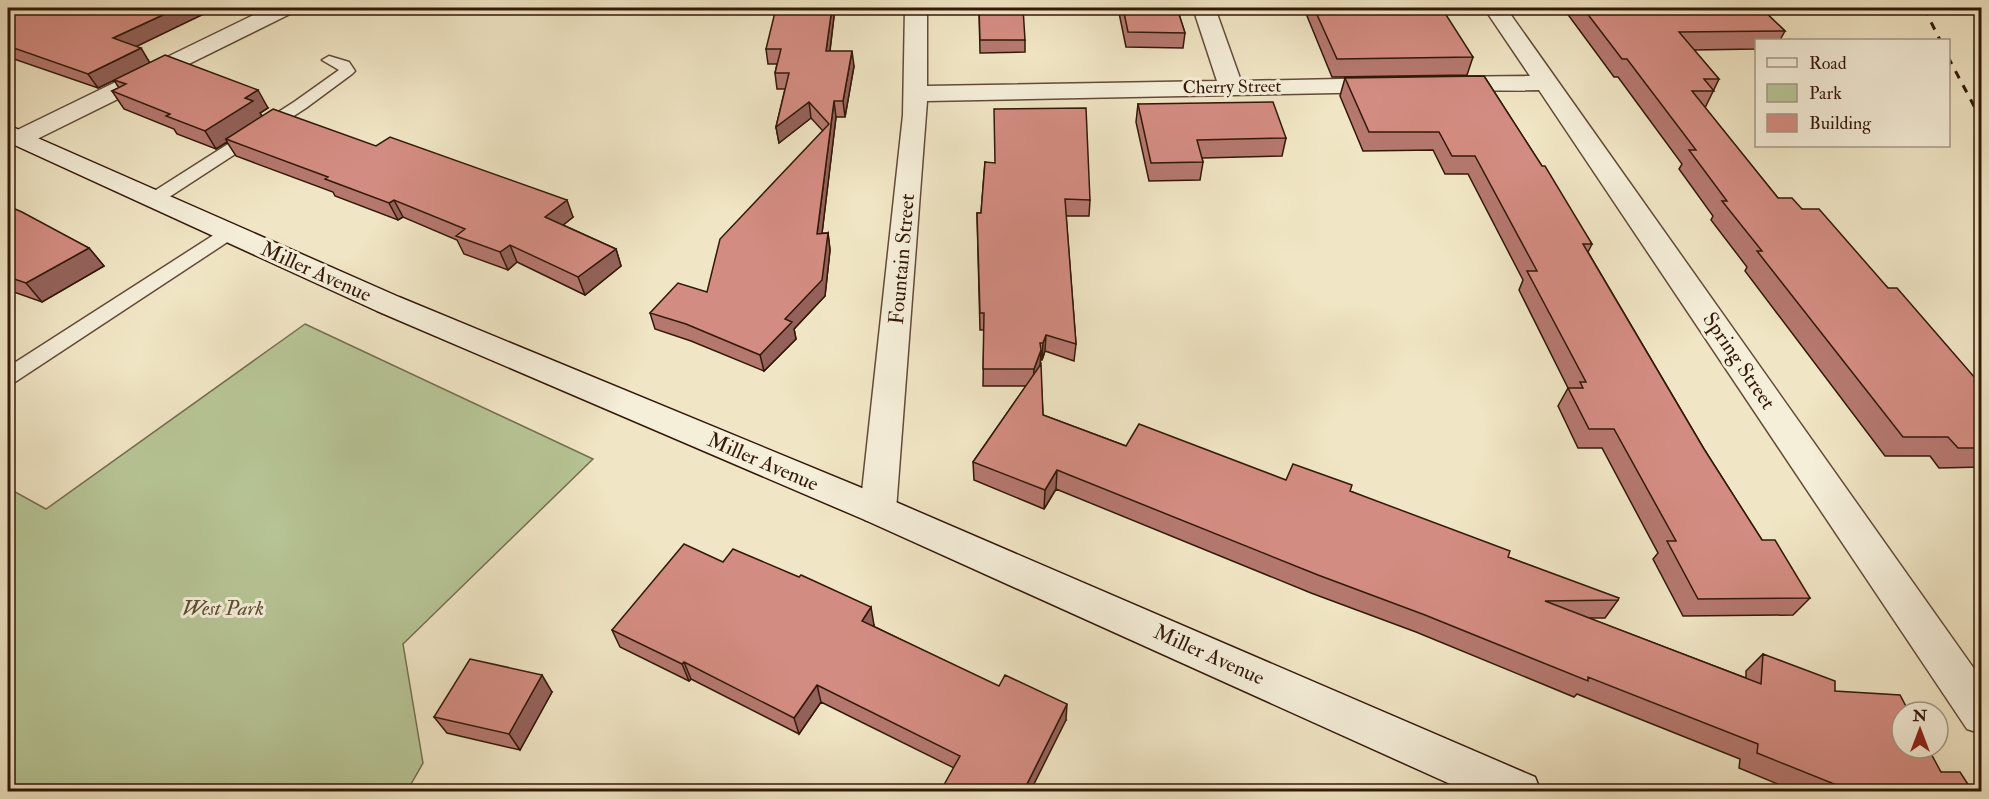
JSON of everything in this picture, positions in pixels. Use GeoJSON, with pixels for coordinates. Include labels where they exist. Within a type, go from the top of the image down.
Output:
{"type":"FeatureCollection","features":[{"type":"Feature","properties":{"kind":"street"},"geometry":{"type":"LineString","coordinates":[[12,138],[284,8]]}},
{"type":"Feature","properties":{"kind":"street","name":"Fountain Street"},"geometry":{"type":"LineString","coordinates":[[878,510],[916,94],[916,8]]}},
{"type":"Feature","properties":{"kind":"street"},"geometry":{"type":"LineString","coordinates":[[1204,8],[1231,87]]}},
{"type":"Feature","properties":{"kind":"street","name":"Spring Street"},"geometry":{"type":"LineString","coordinates":[[1495,8],[1982,715]]}},
{"type":"Feature","properties":{"kind":"street","name":"Cherry Street"},"geometry":{"type":"LineString","coordinates":[[916,94],[1548,83]]}},
{"type":"Feature","properties":{"kind":"street","name":"Miller Avenue"},"geometry":{"type":"LineString","coordinates":[[12,138],[388,304],[878,510],[1519,792]]}},
{"type":"Feature","properties":{"kind":"lane"},"geometry":{"type":"LineString","coordinates":[[154,199],[300,105],[347,71],[344,65],[329,60]]}},
{"type":"Feature","properties":{"kind":"lane"},"geometry":{"type":"LineString","coordinates":[[8,377],[229,232]]}},
{"type":"Feature","properties":{"kind":"green space","name":"West Park"},"geometry":{"type":"Polygon","coordinates":[[[305,324],[593,459],[403,644],[423,763],[407,791],[8,791],[8,488],[46,509],[305,324]]]}},
{"type":"Feature","properties":{"kind":"building"},"geometry":{"type":"Polygon","coordinates":[[[8,8],[178,8],[113,38],[141,48],[88,74],[8,46],[8,8]]]}},
{"type":"Feature","properties":{"kind":"building"},"geometry":{"type":"Polygon","coordinates":[[[776,8],[832,8],[826,51],[852,51],[843,101],[834,101],[817,234],[828,233],[822,280],[785,319],[792,322],[760,355],[686,324],[650,313],[678,283],[707,292],[720,239],[829,124],[809,102],[776,127],[789,73],[775,73],[781,49],[766,49],[776,8]]]}},
{"type":"Feature","properties":{"kind":"building"},"geometry":{"type":"Polygon","coordinates":[[[979,8],[1023,8],[1025,40],[980,40],[979,8]]]}},
{"type":"Feature","properties":{"kind":"building"},"geometry":{"type":"Polygon","coordinates":[[[1123,8],[1177,8],[1185,33],[1128,32],[1123,8]]]}},
{"type":"Feature","properties":{"kind":"building"},"geometry":{"type":"Polygon","coordinates":[[[1314,8],[1443,10],[1473,57],[1337,59],[1314,8]]]}},
{"type":"Feature","properties":{"kind":"building"},"geometry":{"type":"Polygon","coordinates":[[[1583,8],[1761,8],[1785,31],[1679,32],[1719,79],[1704,79],[1714,91],[1692,91],[1778,198],[1792,198],[1802,209],[1819,209],[1888,288],[1897,288],[1982,386],[1982,448],[1958,448],[1948,437],[1903,437],[1757,251],[1762,251],[1722,201],[1727,201],[1689,150],[1696,150],[1627,59],[1622,59],[1583,8]]]}},
{"type":"Feature","properties":{"kind":"building"},"geometry":{"type":"Polygon","coordinates":[[[165,55],[258,90],[245,98],[253,101],[205,131],[112,91],[126,84],[114,80],[165,55]]]}},
{"type":"Feature","properties":{"kind":"building"},"geometry":{"type":"Polygon","coordinates":[[[1484,76],[1542,166],[1545,166],[1592,244],[1583,244],[1704,449],[1762,540],[1775,540],[1810,598],[1698,599],[1667,541],[1676,541],[1614,429],[1589,429],[1568,388],[1583,388],[1580,382],[1586,382],[1527,271],[1537,271],[1475,156],[1452,156],[1439,132],[1369,132],[1345,78],[1484,76]]]}},
{"type":"Feature","properties":{"kind":"building"},"geometry":{"type":"Polygon","coordinates":[[[1273,102],[1286,138],[1197,140],[1203,162],[1151,163],[1138,104],[1273,102]]]}},
{"type":"Feature","properties":{"kind":"building"},"geometry":{"type":"Polygon","coordinates":[[[1086,108],[1090,200],[1065,199],[1076,344],[1046,335],[1043,343],[1040,343],[1041,350],[1034,369],[983,369],[984,313],[980,313],[977,213],[981,213],[985,162],[995,163],[994,109],[1086,108]]]}},
{"type":"Feature","properties":{"kind":"building"},"geometry":{"type":"Polygon","coordinates":[[[273,109],[376,146],[390,137],[567,200],[545,217],[616,249],[578,277],[510,245],[500,252],[456,236],[465,229],[394,200],[389,203],[325,179],[328,177],[226,139],[273,109]]]}},
{"type":"Feature","properties":{"kind":"building"},"geometry":{"type":"Polygon","coordinates":[[[8,206],[89,248],[26,283],[8,277],[8,206]]]}},
{"type":"Feature","properties":{"kind":"building"},"geometry":{"type":"Polygon","coordinates":[[[1041,364],[1043,415],[1126,446],[1139,424],[1286,480],[1293,464],[1352,485],[1350,491],[1510,551],[1508,557],[1619,598],[1618,600],[1545,601],[1761,684],[1763,654],[1835,681],[1835,691],[1900,695],[1903,700],[1890,700],[1890,760],[1934,760],[1941,772],[1960,772],[1973,792],[1854,792],[1757,753],[1758,744],[1588,677],[1588,681],[1057,470],[1045,490],[973,462],[1041,364]]]}},
{"type":"Feature","properties":{"kind":"building"},"geometry":{"type":"Polygon","coordinates":[[[684,544],[723,562],[733,549],[799,577],[801,575],[871,607],[862,621],[999,686],[1005,675],[1067,704],[1023,792],[940,792],[960,756],[817,685],[794,718],[684,662],[682,664],[612,630],[684,544]]]}},
{"type":"Feature","properties":{"kind":"building"},"geometry":{"type":"Polygon","coordinates":[[[470,659],[542,675],[509,734],[434,717],[470,659]]]}},
{"type":"Feature","properties":{"kind":"railway"},"geometry":{"type":"LineString","coordinates":[[1924,8],[1940,39]]}},
{"type":"Feature","properties":{"kind":"railway"},"geometry":{"type":"LineString","coordinates":[[1950,61],[1982,121]]}}]}
